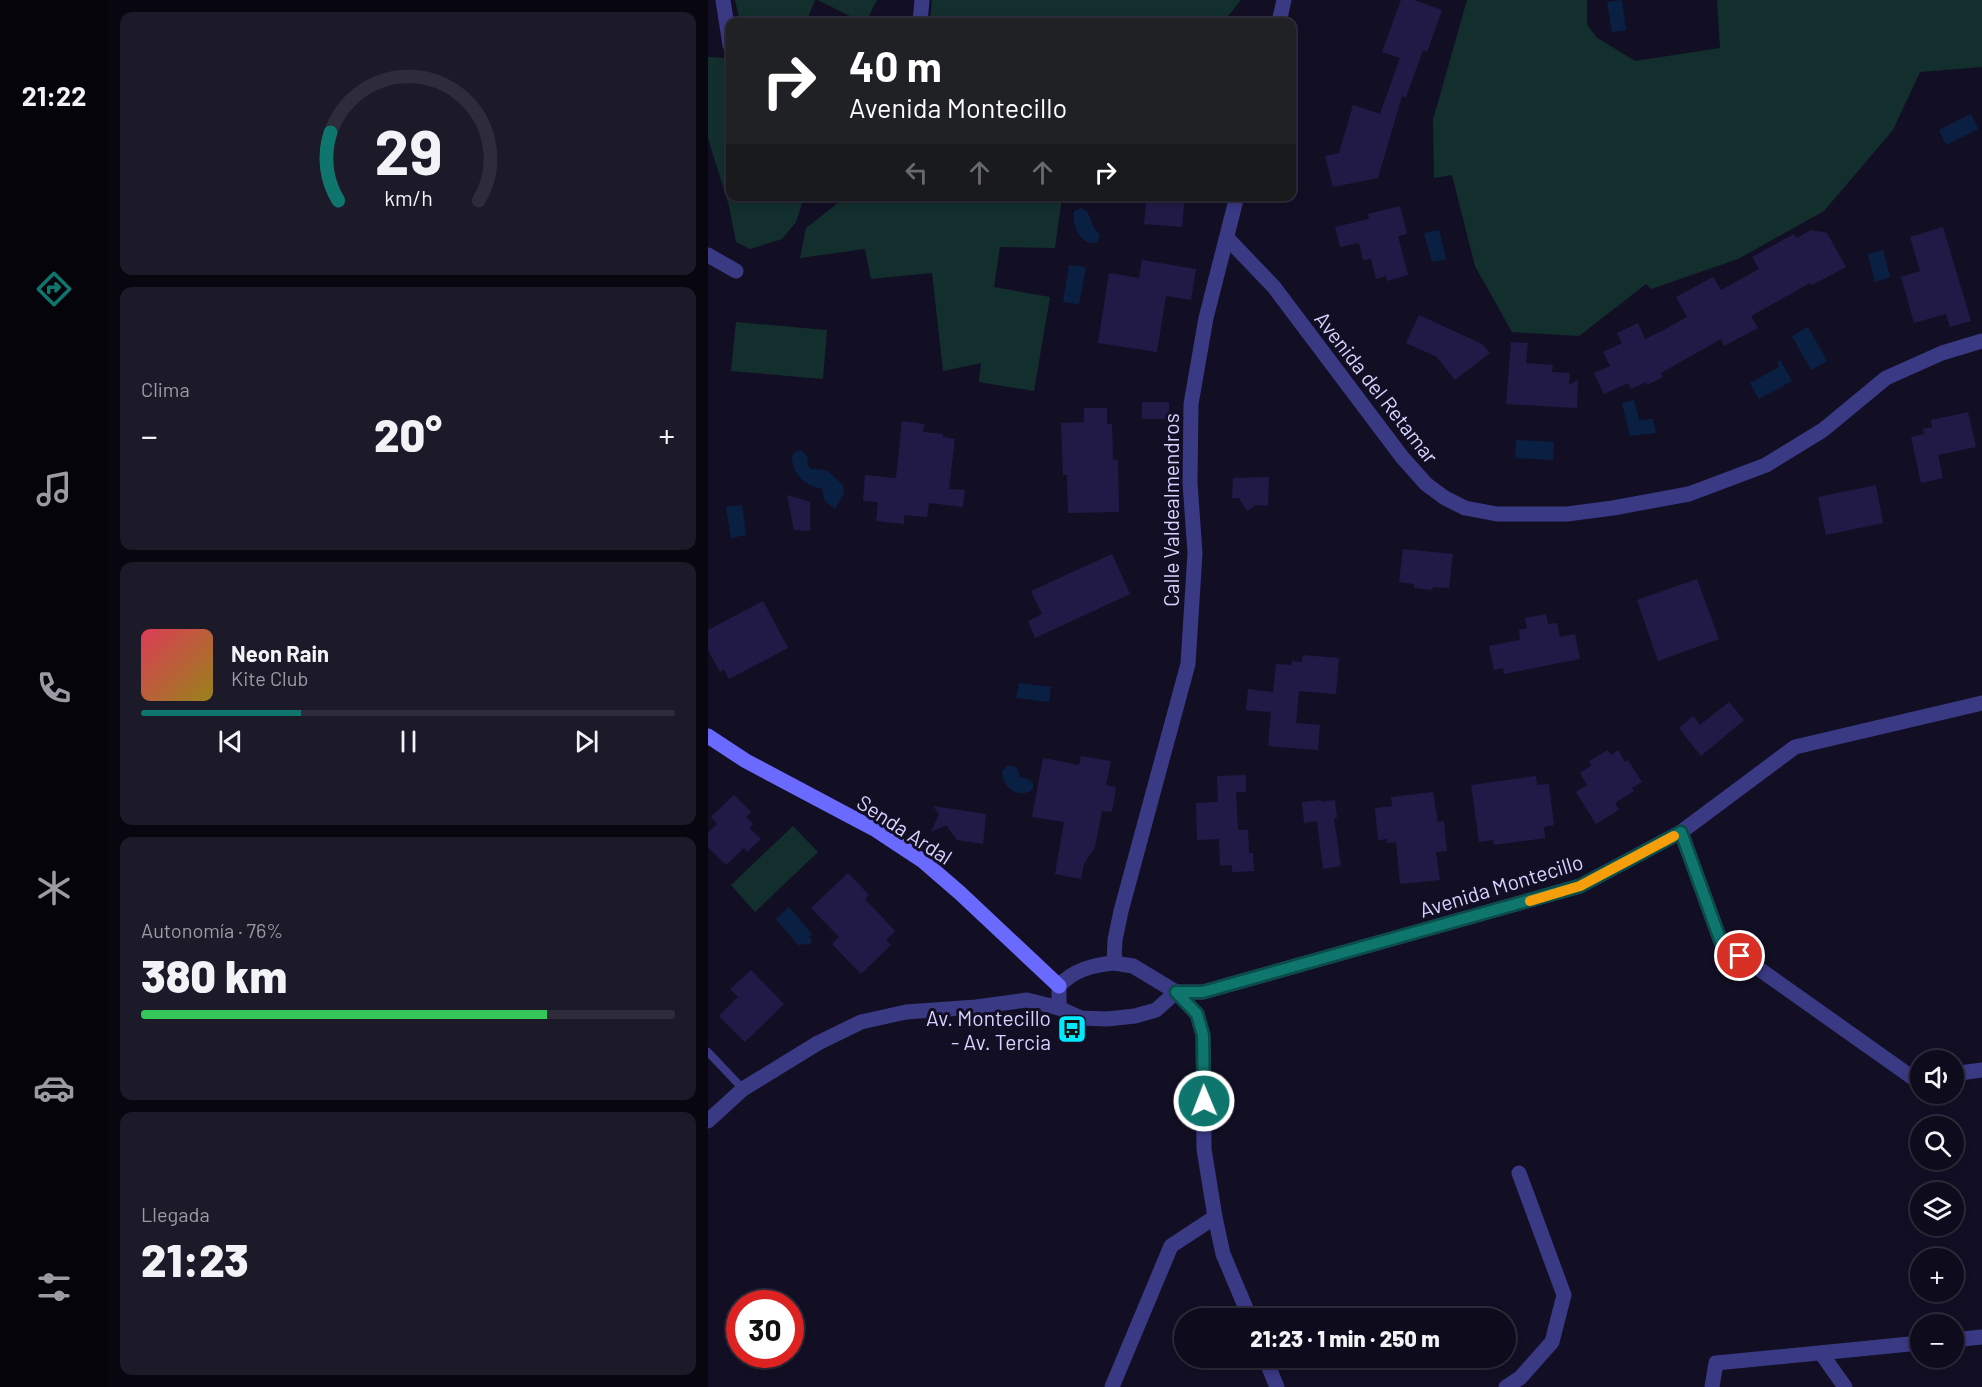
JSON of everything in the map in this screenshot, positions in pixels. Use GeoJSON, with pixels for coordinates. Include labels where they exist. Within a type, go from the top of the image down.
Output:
{"type":"FeatureCollection","features":[{"type":"Feature","properties":{"kind":"main road","name":"Senda Ardal"},"geometry":{"type":"LineString","coordinates":[[708,736],[746,761],[876,830],[922,861],[960,893],[1059,986]]}},
{"type":"Feature","properties":{"kind":"street"},"geometry":{"type":"LineString","coordinates":[[723,0],[726,19]]}},
{"type":"Feature","properties":{"kind":"street"},"geometry":{"type":"LineString","coordinates":[[920,18],[922,0]]}},
{"type":"Feature","properties":{"kind":"street"},"geometry":{"type":"LineString","coordinates":[[1280,18],[1284,0]]}},
{"type":"Feature","properties":{"kind":"street","name":"Calle Valdealmendros"},"geometry":{"type":"LineString","coordinates":[[1114,963],[1115,940],[1121,911],[1188,664],[1195,553],[1190,483],[1191,404],[1206,318],[1236,201]]}},
{"type":"Feature","properties":{"kind":"street","name":"Avenida del Retamar"},"geometry":{"type":"LineString","coordinates":[[1228,239],[1274,287],[1402,457],[1426,484],[1445,498],[1465,507],[1497,514],[1567,514],[1689,494],[1766,465],[1823,430],[1886,378],[1942,353],[1982,341]]}},
{"type":"Feature","properties":{"kind":"street"},"geometry":{"type":"LineString","coordinates":[[708,255],[736,270]]}},
{"type":"Feature","properties":{"kind":"street","name":"Avenida Montecillo"},"geometry":{"type":"LineString","coordinates":[[1176,992],[1203,992],[1580,886],[1681,832],[1795,747],[1982,703]]}},
{"type":"Feature","properties":{"kind":"street"},"geometry":{"type":"LineString","coordinates":[[1681,832],[1721,942],[1910,1076]]}},
{"type":"Feature","properties":{"kind":"street"},"geometry":{"type":"LineString","coordinates":[[1059,1008],[1059,986],[1067,977],[1095,965],[1114,963],[1133,966],[1148,974],[1176,992],[1197,1014],[1203,1035],[1204,1149],[1215,1217],[1223,1254],[1246,1308]]}},
{"type":"Feature","properties":{"kind":"street"},"geometry":{"type":"LineString","coordinates":[[708,1121],[743,1089],[818,1043],[861,1022],[906,1012],[976,1007],[1027,1000],[1059,1008],[1081,1018],[1107,1019],[1134,1016],[1156,1010],[1176,992]]}},
{"type":"Feature","properties":{"kind":"street"},"geometry":{"type":"LineString","coordinates":[[1964,1072],[1982,1070]]}},
{"type":"Feature","properties":{"kind":"street"},"geometry":{"type":"LineString","coordinates":[[1506,1387],[1520,1378],[1552,1342],[1564,1294],[1519,1173]]}},
{"type":"Feature","properties":{"kind":"street"},"geometry":{"type":"LineString","coordinates":[[1112,1387],[1171,1246],[1215,1217]]}},
{"type":"Feature","properties":{"kind":"street"},"geometry":{"type":"LineString","coordinates":[[1964,1339],[1982,1337]]}},
{"type":"Feature","properties":{"kind":"street"},"geometry":{"type":"LineString","coordinates":[[1712,1387],[1716,1363],[1910,1344]]}},
{"type":"Feature","properties":{"kind":"street"},"geometry":{"type":"LineString","coordinates":[[1821,1353],[1845,1387]]}},
{"type":"Feature","properties":{"kind":"street"},"geometry":{"type":"LineString","coordinates":[[1269,1368],[1277,1387]]}},
{"type":"Feature","properties":{"kind":"lane"},"geometry":{"type":"LineString","coordinates":[[708,1052],[743,1089]]}},
{"type":"Feature","properties":{"kind":"green space"},"geometry":{"type":"Polygon","coordinates":[[[735,0],[815,0],[808,18],[739,18],[735,0]]]}},
{"type":"Feature","properties":{"kind":"green space"},"geometry":{"type":"Polygon","coordinates":[[[818,0],[877,0],[868,18],[854,18],[818,0]]]}},
{"type":"Feature","properties":{"kind":"green space"},"geometry":{"type":"Polygon","coordinates":[[[932,0],[1241,0],[1228,18],[930,18],[932,0]]]}},
{"type":"Feature","properties":{"kind":"green space"},"geometry":{"type":"Polygon","coordinates":[[[1467,0],[1587,0],[1587,24],[1596,37],[1635,61],[1720,48],[1717,0],[1982,0],[1982,67],[1920,72],[1893,130],[1824,211],[1738,259],[1651,289],[1646,284],[1579,336],[1512,332],[1475,266],[1452,175],[1434,178],[1433,120],[1467,0]]]}},
{"type":"Feature","properties":{"kind":"green space"},"geometry":{"type":"Polygon","coordinates":[[[708,57],[726,58],[726,196],[708,138],[708,57]]]}},
{"type":"Feature","properties":{"kind":"green space"},"geometry":{"type":"Polygon","coordinates":[[[727,201],[803,201],[796,222],[782,239],[750,249],[736,242],[727,201]]]}},
{"type":"Feature","properties":{"kind":"green space"},"geometry":{"type":"Polygon","coordinates":[[[1061,201],[1055,248],[1000,247],[994,287],[1050,297],[1034,391],[979,382],[981,363],[943,371],[932,273],[871,279],[865,249],[800,258],[806,228],[839,202],[1061,201]]]}},
{"type":"Feature","properties":{"kind":"green space"},"geometry":{"type":"Polygon","coordinates":[[[736,322],[827,330],[823,379],[731,371],[736,322]]]}},
{"type":"Feature","properties":{"kind":"green space"},"geometry":{"type":"Polygon","coordinates":[[[793,826],[818,852],[755,912],[731,885],[793,826]]]}},
{"type":"Feature","properties":{"kind":"water"},"geometry":{"type":"Polygon","coordinates":[[[1622,0],[1626,30],[1612,32],[1607,2],[1622,0]]]}},
{"type":"Feature","properties":{"kind":"water"},"geometry":{"type":"Polygon","coordinates":[[[1971,114],[1978,129],[1946,145],[1939,130],[1971,114]]]}},
{"type":"Feature","properties":{"kind":"water"},"geometry":{"type":"Polygon","coordinates":[[[1081,208],[1087,211],[1094,228],[1100,235],[1097,243],[1086,241],[1078,233],[1074,222],[1074,211],[1081,208]]]}},
{"type":"Feature","properties":{"kind":"water"},"geometry":{"type":"Polygon","coordinates":[[[1439,230],[1446,259],[1432,262],[1424,233],[1439,230]]]}},
{"type":"Feature","properties":{"kind":"water"},"geometry":{"type":"Polygon","coordinates":[[[1883,250],[1890,277],[1875,282],[1868,254],[1883,250]]]}},
{"type":"Feature","properties":{"kind":"water"},"geometry":{"type":"Polygon","coordinates":[[[1069,265],[1086,267],[1079,304],[1063,302],[1069,265]]]}},
{"type":"Feature","properties":{"kind":"water"},"geometry":{"type":"Polygon","coordinates":[[[1808,327],[1827,361],[1811,370],[1792,336],[1808,327]]]}},
{"type":"Feature","properties":{"kind":"water"},"geometry":{"type":"Polygon","coordinates":[[[1780,360],[1792,381],[1759,399],[1750,383],[1779,367],[1777,362],[1780,360]]]}},
{"type":"Feature","properties":{"kind":"water"},"geometry":{"type":"Polygon","coordinates":[[[1634,400],[1639,420],[1653,419],[1656,433],[1630,436],[1622,403],[1634,400]]]}},
{"type":"Feature","properties":{"kind":"water"},"geometry":{"type":"Polygon","coordinates":[[[1516,440],[1554,442],[1553,460],[1515,458],[1516,440]]]}},
{"type":"Feature","properties":{"kind":"water"},"geometry":{"type":"Polygon","coordinates":[[[796,451],[802,451],[807,456],[808,466],[811,469],[826,470],[843,485],[844,493],[835,509],[825,500],[822,488],[810,485],[800,478],[794,468],[792,456],[796,451]]]}},
{"type":"Feature","properties":{"kind":"water"},"geometry":{"type":"Polygon","coordinates":[[[742,505],[746,535],[731,538],[726,507],[742,505]]]}},
{"type":"Feature","properties":{"kind":"water"},"geometry":{"type":"Polygon","coordinates":[[[1019,683],[1051,687],[1049,702],[1016,698],[1019,683]]]}},
{"type":"Feature","properties":{"kind":"water"},"geometry":{"type":"Polygon","coordinates":[[[1007,766],[1017,768],[1020,777],[1030,780],[1033,789],[1023,793],[1012,790],[1003,777],[1002,771],[1007,766]]]}},
{"type":"Feature","properties":{"kind":"water"},"geometry":{"type":"Polygon","coordinates":[[[789,907],[812,934],[809,937],[812,940],[810,944],[802,943],[799,946],[776,919],[789,907]]]}},
{"type":"Feature","properties":{"kind":"building"},"geometry":{"type":"Polygon","coordinates":[[[1401,0],[1414,0],[1442,10],[1427,52],[1423,50],[1406,97],[1402,96],[1378,178],[1333,187],[1325,156],[1339,153],[1353,105],[1380,114],[1400,58],[1382,52],[1401,0]]]}},
{"type":"Feature","properties":{"kind":"building"},"geometry":{"type":"Polygon","coordinates":[[[1146,201],[1185,201],[1182,227],[1144,224],[1146,201]]]}},
{"type":"Feature","properties":{"kind":"building"},"geometry":{"type":"Polygon","coordinates":[[[1400,206],[1407,234],[1398,236],[1408,275],[1387,281],[1386,276],[1376,279],[1371,259],[1363,260],[1359,243],[1340,247],[1335,227],[1369,219],[1368,214],[1400,206]]]}},
{"type":"Feature","properties":{"kind":"building"},"geometry":{"type":"Polygon","coordinates":[[[1943,227],[1971,321],[1950,327],[1946,314],[1914,323],[1901,277],[1920,271],[1910,237],[1943,227]]]}},
{"type":"Feature","properties":{"kind":"building"},"geometry":{"type":"Polygon","coordinates":[[[1811,230],[1827,233],[1846,267],[1812,285],[1810,283],[1751,316],[1758,328],[1724,346],[1721,339],[1661,373],[1663,377],[1647,385],[1646,382],[1631,389],[1628,383],[1604,394],[1594,373],[1610,366],[1603,352],[1622,343],[1617,333],[1638,323],[1645,339],[1662,331],[1687,317],[1676,297],[1713,277],[1721,290],[1759,269],[1752,257],[1794,234],[1796,238],[1811,230]]]}},
{"type":"Feature","properties":{"kind":"building"},"geometry":{"type":"Polygon","coordinates":[[[1142,260],[1196,269],[1191,300],[1166,296],[1157,352],[1098,343],[1109,273],[1139,278],[1142,260]]]}},
{"type":"Feature","properties":{"kind":"building"},"geometry":{"type":"Polygon","coordinates":[[[1419,315],[1482,344],[1490,353],[1455,380],[1437,357],[1406,343],[1419,315]]]}},
{"type":"Feature","properties":{"kind":"building"},"geometry":{"type":"Polygon","coordinates":[[[1511,342],[1528,343],[1526,363],[1553,365],[1552,372],[1570,373],[1569,385],[1578,380],[1577,408],[1506,404],[1511,342]]]}},
{"type":"Feature","properties":{"kind":"building"},"geometry":{"type":"Polygon","coordinates":[[[1142,402],[1169,402],[1169,419],[1142,419],[1142,402]]]}},
{"type":"Feature","properties":{"kind":"building"},"geometry":{"type":"Polygon","coordinates":[[[1084,408],[1107,408],[1107,424],[1112,424],[1113,460],[1118,460],[1119,512],[1068,513],[1067,475],[1063,475],[1061,423],[1084,422],[1084,408]]]}},
{"type":"Feature","properties":{"kind":"building"},"geometry":{"type":"Polygon","coordinates":[[[1968,412],[1976,447],[1938,455],[1943,478],[1921,483],[1911,437],[1924,434],[1923,429],[1932,427],[1931,420],[1968,412]]]}},
{"type":"Feature","properties":{"kind":"building"},"geometry":{"type":"Polygon","coordinates":[[[902,421],[924,424],[923,432],[943,434],[943,437],[955,439],[949,489],[965,490],[963,507],[929,503],[927,517],[904,515],[904,524],[876,521],[878,502],[863,501],[865,475],[896,478],[902,421]]]}},
{"type":"Feature","properties":{"kind":"building"},"geometry":{"type":"Polygon","coordinates":[[[1269,477],[1268,506],[1256,505],[1247,511],[1239,498],[1232,498],[1233,478],[1269,477]]]}},
{"type":"Feature","properties":{"kind":"building"},"geometry":{"type":"Polygon","coordinates":[[[1876,485],[1883,523],[1826,535],[1818,497],[1876,485]]]}},
{"type":"Feature","properties":{"kind":"building"},"geometry":{"type":"Polygon","coordinates":[[[787,495],[810,502],[810,531],[794,530],[787,495]]]}},
{"type":"Feature","properties":{"kind":"building"},"geometry":{"type":"Polygon","coordinates":[[[1403,549],[1453,554],[1449,588],[1433,587],[1432,590],[1414,588],[1414,584],[1399,582],[1403,549]]]}},
{"type":"Feature","properties":{"kind":"building"},"geometry":{"type":"Polygon","coordinates":[[[1112,554],[1130,594],[1035,638],[1028,621],[1042,614],[1031,591],[1112,554]]]}},
{"type":"Feature","properties":{"kind":"building"},"geometry":{"type":"Polygon","coordinates":[[[1697,579],[1719,639],[1658,661],[1637,600],[1697,579]]]}},
{"type":"Feature","properties":{"kind":"building"},"geometry":{"type":"Polygon","coordinates":[[[763,601],[788,648],[729,679],[724,669],[720,672],[708,650],[708,630],[763,601]]]}},
{"type":"Feature","properties":{"kind":"building"},"geometry":{"type":"Polygon","coordinates":[[[1546,614],[1548,624],[1557,623],[1560,637],[1575,634],[1580,659],[1504,674],[1503,668],[1494,670],[1489,646],[1520,640],[1519,630],[1527,628],[1525,618],[1546,614]]]}},
{"type":"Feature","properties":{"kind":"building"},"geometry":{"type":"Polygon","coordinates":[[[1303,655],[1339,658],[1336,694],[1299,691],[1296,723],[1320,725],[1318,750],[1268,746],[1271,712],[1246,710],[1248,689],[1273,692],[1276,664],[1291,665],[1292,661],[1302,662],[1303,655]]]}},
{"type":"Feature","properties":{"kind":"building"},"geometry":{"type":"Polygon","coordinates":[[[1729,702],[1744,720],[1701,756],[1679,728],[1693,716],[1700,725],[1729,702]]]}},
{"type":"Feature","properties":{"kind":"building"},"geometry":{"type":"Polygon","coordinates":[[[1608,750],[1611,755],[1618,750],[1625,762],[1628,760],[1642,782],[1632,788],[1634,791],[1615,803],[1619,810],[1596,824],[1576,792],[1587,785],[1580,773],[1592,765],[1589,761],[1608,750]]]}},
{"type":"Feature","properties":{"kind":"building"},"geometry":{"type":"Polygon","coordinates":[[[1081,756],[1111,761],[1106,785],[1116,787],[1112,812],[1102,811],[1095,847],[1084,864],[1081,879],[1055,874],[1064,822],[1032,817],[1043,758],[1079,765],[1081,756]]]}},
{"type":"Feature","properties":{"kind":"building"},"geometry":{"type":"Polygon","coordinates":[[[1246,775],[1246,792],[1236,792],[1238,830],[1248,830],[1249,853],[1253,853],[1254,871],[1232,872],[1232,865],[1220,866],[1219,839],[1197,840],[1196,803],[1218,802],[1217,776],[1246,775]]]}},
{"type":"Feature","properties":{"kind":"building"},"geometry":{"type":"Polygon","coordinates":[[[1536,776],[1537,785],[1549,784],[1554,825],[1544,827],[1545,838],[1494,845],[1493,840],[1479,842],[1471,785],[1536,776]]]}},
{"type":"Feature","properties":{"kind":"building"},"geometry":{"type":"Polygon","coordinates":[[[1433,792],[1438,822],[1444,821],[1447,851],[1436,852],[1440,880],[1400,884],[1396,842],[1387,843],[1387,839],[1378,840],[1375,808],[1392,806],[1391,797],[1433,792]]]}},
{"type":"Feature","properties":{"kind":"building"},"geometry":{"type":"Polygon","coordinates":[[[734,795],[751,812],[746,817],[753,824],[749,828],[761,839],[747,852],[744,848],[726,865],[708,847],[708,833],[717,824],[711,817],[734,795]]]}},
{"type":"Feature","properties":{"kind":"building"},"geometry":{"type":"Polygon","coordinates":[[[1321,800],[1321,802],[1335,800],[1337,818],[1334,818],[1341,866],[1323,869],[1317,821],[1304,823],[1302,802],[1321,800]]]}},
{"type":"Feature","properties":{"kind":"building"},"geometry":{"type":"Polygon","coordinates":[[[933,806],[986,814],[983,844],[957,840],[946,825],[931,832],[939,814],[933,806]]]}},
{"type":"Feature","properties":{"kind":"building"},"geometry":{"type":"Polygon","coordinates":[[[848,873],[869,895],[865,899],[895,931],[886,940],[891,945],[861,974],[832,944],[839,937],[811,908],[848,873]]]}},
{"type":"Feature","properties":{"kind":"building"},"geometry":{"type":"Polygon","coordinates":[[[751,970],[784,1004],[745,1042],[719,1016],[738,997],[730,989],[751,970]]]}},
{"type":"Feature","properties":{"kind":"slow traffic"},"geometry":{"type":"LineString","coordinates":[[1530,901],[1580,886],[1674,836]]}},
{"type":"Feature","properties":{"kind":"place","name":"Av. Montecillo - Av. Tercia"},"geometry":{"type":"Point","coordinates":[1072,1029]}},
{"type":"Feature","properties":{"kind":"route"},"geometry":{"type":"LineString","coordinates":[[1204,1101],[1203,1035],[1197,1014],[1176,992],[1203,992],[1580,886],[1681,832],[1721,942],[1740,956]]}}]}
